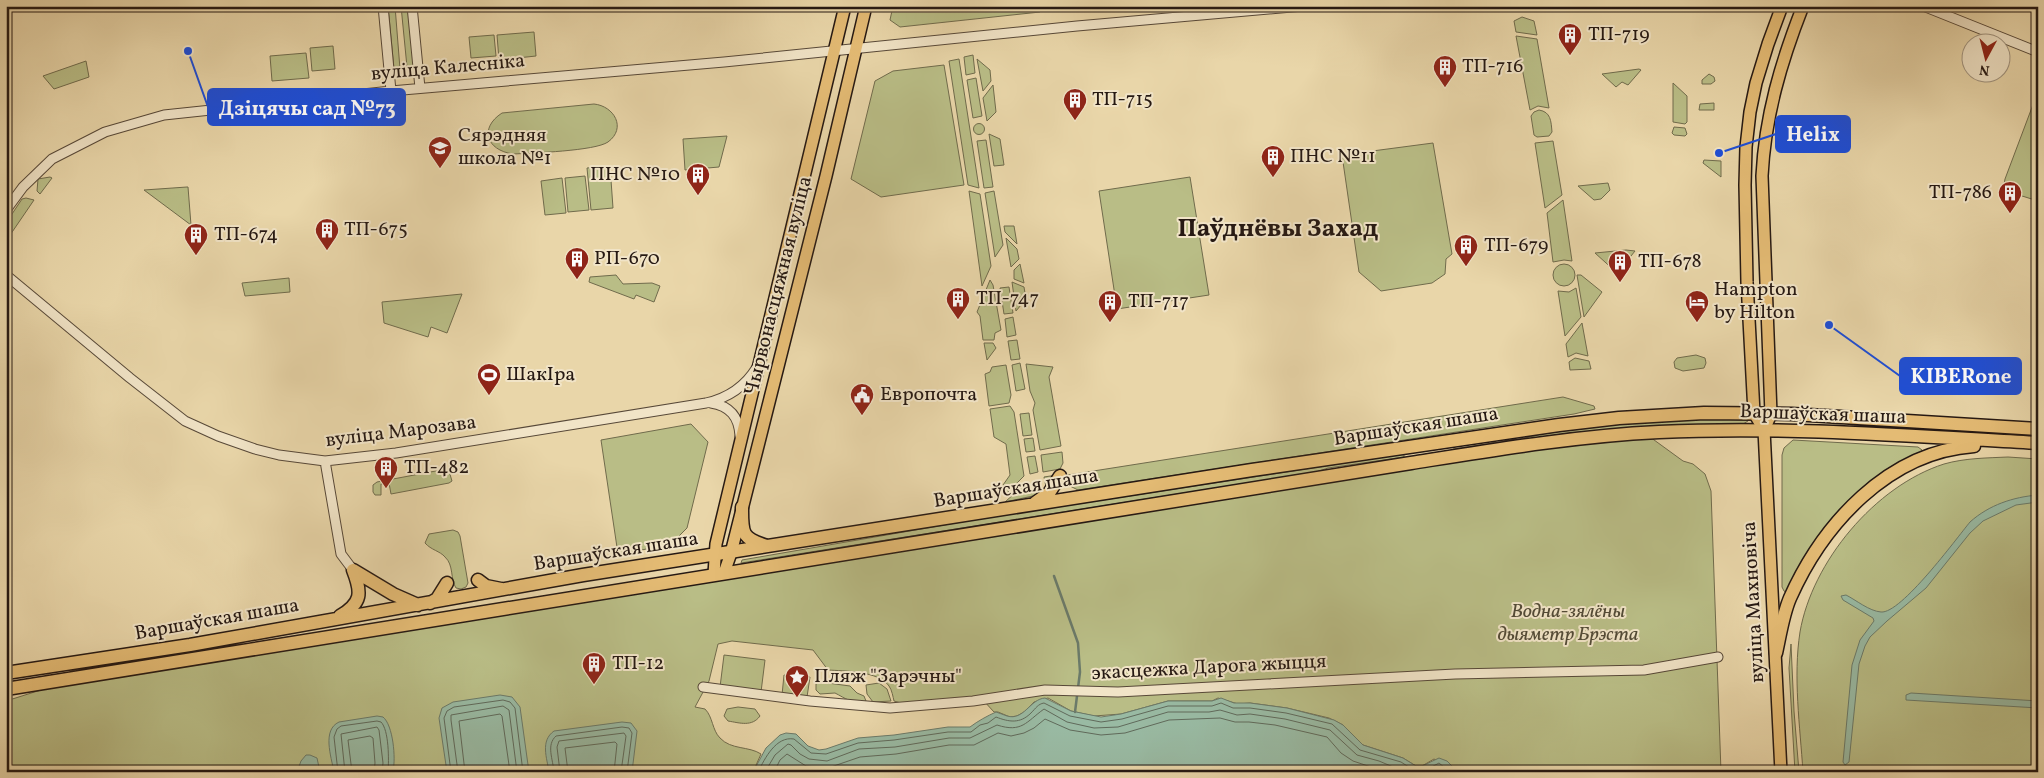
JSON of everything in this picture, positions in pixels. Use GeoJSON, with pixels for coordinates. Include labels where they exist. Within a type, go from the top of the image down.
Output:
{"type":"FeatureCollection","features":[{"type":"Feature","properties":{"kind":"highway","name":"Варшаўская шаша"},"geometry":{"type":"LineString","coordinates":[[6,673],[190,645],[583,576],[1408,447],[1619,418],[1704,413],[1754,413],[2037,429]]}},
{"type":"Feature","properties":{"kind":"highway"},"geometry":{"type":"LineString","coordinates":[[1776,653],[1790,599],[1811,556],[1846,512],[1868,490],[1898,471],[1941,452],[1966,446],[2036,443],[2037,429]]}},
{"type":"Feature","properties":{"kind":"highway","name":"Варшаўская шаша"},"geometry":{"type":"LineString","coordinates":[[6,689],[719,573],[1411,463],[1593,436],[1658,432],[1764,430],[2036,443]]}},
{"type":"Feature","properties":{"kind":"highway"},"geometry":{"type":"LineString","coordinates":[[1448,441],[1450,457]]}},
{"type":"Feature","properties":{"kind":"highway"},"geometry":{"type":"LineString","coordinates":[[1408,447],[1411,463]]}},
{"type":"Feature","properties":{"kind":"highway"},"geometry":{"type":"LineString","coordinates":[[1030,506],[1049,493],[1060,476],[1067,489],[1084,497]]}},
{"type":"Feature","properties":{"kind":"highway"},"geometry":{"type":"LineString","coordinates":[[742,507],[743,532],[750,541],[769,547]]}},
{"type":"Feature","properties":{"kind":"highway"},"geometry":{"type":"LineString","coordinates":[[353,570],[393,594],[424,604],[437,599],[447,583]]}},
{"type":"Feature","properties":{"kind":"highway"},"geometry":{"type":"LineString","coordinates":[[335,619],[354,606],[358,600],[358,584],[353,570]]}},
{"type":"Feature","properties":{"kind":"highway"},"geometry":{"type":"LineString","coordinates":[[478,580],[486,586],[504,590]]}},
{"type":"Feature","properties":{"kind":"main road","name":"Чырвонасцяжная вуліца"},"geometry":{"type":"LineString","coordinates":[[719,573],[714,556],[845,6]]}},
{"type":"Feature","properties":{"kind":"main road","name":"Чырвонасцяжная вуліца"},"geometry":{"type":"LineString","coordinates":[[719,573],[731,553],[866,6]]}},
{"type":"Feature","properties":{"kind":"main road","name":"вуліца Махновіча"},"geometry":{"type":"LineString","coordinates":[[1764,430],[1754,413],[1747,282],[1746,147],[1756,83],[1782,6]]}},
{"type":"Feature","properties":{"kind":"main road","name":"вуліца Махновіча"},"geometry":{"type":"LineString","coordinates":[[1781,772],[1764,430],[1771,414],[1764,238],[1763,157],[1767,121],[1777,77],[1803,6]]}},
{"type":"Feature","properties":{"kind":"street"},"geometry":{"type":"LineString","coordinates":[[384,6],[391,90]]}},
{"type":"Feature","properties":{"kind":"street"},"geometry":{"type":"LineString","coordinates":[[412,6],[420,88]]}},
{"type":"Feature","properties":{"kind":"street","name":"вуліца Калесніка"},"geometry":{"type":"LineString","coordinates":[[6,210],[23,187],[52,159],[105,132],[130,123],[164,115],[391,90],[724,62],[1303,6]]}},
{"type":"Feature","properties":{"kind":"street"},"geometry":{"type":"LineString","coordinates":[[1923,6],[2038,52]]}},
{"type":"Feature","properties":{"kind":"street","name":"вуліца Марозава"},"geometry":{"type":"LineString","coordinates":[[6,275],[185,421],[255,450],[298,458],[325,461],[396,454],[706,403],[722,398],[740,388],[750,378],[760,361]]}},
{"type":"Feature","properties":{"kind":"street","name":"вуліца Марозава"},"geometry":{"type":"LineString","coordinates":[[706,403],[720,405],[732,413],[739,425],[741,442]]}},
{"type":"Feature","properties":{"kind":"street"},"geometry":{"type":"LineString","coordinates":[[325,461],[341,554],[353,570]]}},
{"type":"Feature","properties":{"kind":"street","name":"экасцежка Дарога жыцця"},"geometry":{"type":"LineString","coordinates":[[703,687],[810,701],[890,708],[973,701],[1045,690],[1118,692],[1455,674],[1634,670],[1673,666],[1718,657]]}},
{"type":"Feature","properties":{"kind":"green space"},"geometry":{"type":"Polygon","coordinates":[[[388,6],[395,6],[400,69],[394,69],[388,6]]]}},
{"type":"Feature","properties":{"kind":"green space"},"geometry":{"type":"Polygon","coordinates":[[[401,6],[408,6],[414,67],[407,67],[401,6]]]}},
{"type":"Feature","properties":{"kind":"green space"},"geometry":{"type":"Polygon","coordinates":[[[893,6],[1039,6],[1040,12],[900,27],[890,20],[893,6]]]}},
{"type":"Feature","properties":{"kind":"green space"},"geometry":{"type":"Polygon","coordinates":[[[1522,17],[1534,21],[1537,35],[1516,32],[1514,21],[1522,17]]]}},
{"type":"Feature","properties":{"kind":"green space"},"geometry":{"type":"Polygon","coordinates":[[[534,32],[536,56],[499,60],[497,35],[534,32]]]}},
{"type":"Feature","properties":{"kind":"green space"},"geometry":{"type":"Polygon","coordinates":[[[494,35],[496,56],[471,58],[469,37],[494,35]]]}},
{"type":"Feature","properties":{"kind":"green space"},"geometry":{"type":"Polygon","coordinates":[[[1516,36],[1537,39],[1549,108],[1538,106],[1530,110],[1516,36]]]}},
{"type":"Feature","properties":{"kind":"green space"},"geometry":{"type":"Polygon","coordinates":[[[333,46],[335,69],[312,71],[310,48],[333,46]]]}},
{"type":"Feature","properties":{"kind":"green space"},"geometry":{"type":"Polygon","coordinates":[[[306,53],[309,78],[272,81],[270,56],[306,53]]]}},
{"type":"Feature","properties":{"kind":"green space"},"geometry":{"type":"Polygon","coordinates":[[[973,55],[975,73],[966,75],[964,57],[973,55]]]}},
{"type":"Feature","properties":{"kind":"green space"},"geometry":{"type":"Polygon","coordinates":[[[959,59],[979,188],[968,185],[949,61],[959,59]]]}},
{"type":"Feature","properties":{"kind":"green space"},"geometry":{"type":"Polygon","coordinates":[[[977,59],[990,70],[991,81],[983,91],[977,59]]]}},
{"type":"Feature","properties":{"kind":"green space"},"geometry":{"type":"Polygon","coordinates":[[[86,61],[89,77],[54,89],[43,76],[86,61]]]}},
{"type":"Feature","properties":{"kind":"green space"},"geometry":{"type":"Polygon","coordinates":[[[944,65],[964,185],[881,197],[851,179],[875,81],[893,71],[944,65]]]}},
{"type":"Feature","properties":{"kind":"green space"},"geometry":{"type":"Polygon","coordinates":[[[1641,70],[1628,85],[1622,82],[1616,87],[1602,74],[1641,70]]]}},
{"type":"Feature","properties":{"kind":"green space"},"geometry":{"type":"Polygon","coordinates":[[[1709,74],[1714,77],[1715,81],[1711,84],[1702,84],[1702,80],[1709,74]]]}},
{"type":"Feature","properties":{"kind":"green space"},"geometry":{"type":"Polygon","coordinates":[[[976,78],[982,116],[973,118],[967,80],[976,78]]]}},
{"type":"Feature","properties":{"kind":"green space"},"geometry":{"type":"Polygon","coordinates":[[[1673,83],[1687,96],[1687,122],[1685,124],[1673,122],[1673,83]]]}},
{"type":"Feature","properties":{"kind":"green space"},"geometry":{"type":"Polygon","coordinates":[[[993,85],[996,112],[987,121],[983,98],[993,85]]]}},
{"type":"Feature","properties":{"kind":"green space"},"geometry":{"type":"Polygon","coordinates":[[[2037,94],[2038,201],[2003,190],[2005,179],[2037,94]]]}},
{"type":"Feature","properties":{"kind":"green space"},"geometry":{"type":"Polygon","coordinates":[[[1714,103],[1714,110],[1699,110],[1700,104],[1714,103]]]}},
{"type":"Feature","properties":{"kind":"green space"},"geometry":{"type":"Polygon","coordinates":[[[594,104],[607,109],[616,118],[617,130],[614,136],[608,142],[601,145],[563,151],[513,154],[497,148],[489,138],[490,125],[502,113],[594,104]]]}},
{"type":"Feature","properties":{"kind":"green space"},"geometry":{"type":"Polygon","coordinates":[[[1539,110],[1546,113],[1550,118],[1552,132],[1549,136],[1537,137],[1534,135],[1531,116],[1539,110]]]}},
{"type":"Feature","properties":{"kind":"green space"},"geometry":{"type":"Polygon","coordinates":[[[977,124],[981,124],[984,129],[983,133],[977,134],[974,131],[974,127],[977,124]]]}},
{"type":"Feature","properties":{"kind":"green space"},"geometry":{"type":"Polygon","coordinates":[[[1674,127],[1685,128],[1687,134],[1685,136],[1674,135],[1672,133],[1674,127]]]}},
{"type":"Feature","properties":{"kind":"green space"},"geometry":{"type":"Polygon","coordinates":[[[989,134],[1000,139],[1004,165],[994,166],[989,134]]]}},
{"type":"Feature","properties":{"kind":"green space"},"geometry":{"type":"Polygon","coordinates":[[[727,136],[719,167],[685,170],[683,139],[727,136]]]}},
{"type":"Feature","properties":{"kind":"green space"},"geometry":{"type":"Polygon","coordinates":[[[986,140],[993,187],[984,188],[977,141],[986,140]]]}},
{"type":"Feature","properties":{"kind":"green space"},"geometry":{"type":"Polygon","coordinates":[[[1553,141],[1562,195],[1545,208],[1535,143],[1553,141]]]}},
{"type":"Feature","properties":{"kind":"green space"},"geometry":{"type":"Polygon","coordinates":[[[1433,143],[1452,254],[1446,259],[1445,274],[1432,283],[1381,291],[1359,272],[1342,155],[1433,143]]]}},
{"type":"Feature","properties":{"kind":"green space"},"geometry":{"type":"Polygon","coordinates":[[[1704,160],[1721,161],[1721,177],[1703,163],[1704,160]]]}},
{"type":"Feature","properties":{"kind":"green space"},"geometry":{"type":"Polygon","coordinates":[[[610,166],[613,208],[591,210],[587,168],[610,166]]]}},
{"type":"Feature","properties":{"kind":"green space"},"geometry":{"type":"Polygon","coordinates":[[[585,176],[589,210],[568,212],[565,178],[585,176]]]}},
{"type":"Feature","properties":{"kind":"green space"},"geometry":{"type":"Polygon","coordinates":[[[1190,177],[1209,295],[1117,309],[1099,191],[1190,177]]]}},
{"type":"Feature","properties":{"kind":"green space"},"geometry":{"type":"Polygon","coordinates":[[[52,178],[40,194],[37,191],[38,179],[52,178]]]}},
{"type":"Feature","properties":{"kind":"green space"},"geometry":{"type":"Polygon","coordinates":[[[562,178],[566,213],[545,215],[541,181],[562,178]]]}},
{"type":"Feature","properties":{"kind":"green space"},"geometry":{"type":"Polygon","coordinates":[[[1608,183],[1610,190],[1601,199],[1594,200],[1578,186],[1608,183]]]}},
{"type":"Feature","properties":{"kind":"green space"},"geometry":{"type":"Polygon","coordinates":[[[187,187],[191,225],[144,190],[187,187]]]}},
{"type":"Feature","properties":{"kind":"green space"},"geometry":{"type":"Polygon","coordinates":[[[969,191],[980,194],[991,266],[982,286],[969,191]]]}},
{"type":"Feature","properties":{"kind":"green space"},"geometry":{"type":"Polygon","coordinates":[[[994,191],[1003,245],[995,257],[985,193],[994,191]]]}},
{"type":"Feature","properties":{"kind":"green space"},"geometry":{"type":"Polygon","coordinates":[[[22,199],[34,200],[6,241],[6,223],[22,199]]]}},
{"type":"Feature","properties":{"kind":"green space"},"geometry":{"type":"Polygon","coordinates":[[[1563,200],[1572,261],[1553,262],[1547,213],[1563,200]]]}},
{"type":"Feature","properties":{"kind":"green space"},"geometry":{"type":"Polygon","coordinates":[[[1004,226],[1014,226],[1017,244],[1005,232],[1004,226]]]}},
{"type":"Feature","properties":{"kind":"green space"},"geometry":{"type":"Polygon","coordinates":[[[1006,238],[1017,249],[1019,259],[1011,267],[1006,238]]]}},
{"type":"Feature","properties":{"kind":"green space"},"geometry":{"type":"Polygon","coordinates":[[[1635,251],[1619,271],[1616,272],[1595,253],[1635,251]]]}},
{"type":"Feature","properties":{"kind":"green space"},"geometry":{"type":"Polygon","coordinates":[[[1020,264],[1024,283],[1014,279],[1014,270],[1020,264]]]}},
{"type":"Feature","properties":{"kind":"green space"},"geometry":{"type":"Polygon","coordinates":[[[1564,264],[1572,267],[1575,275],[1572,283],[1564,286],[1556,283],[1553,275],[1556,267],[1564,264]]]}},
{"type":"Feature","properties":{"kind":"green space"},"geometry":{"type":"Polygon","coordinates":[[[616,275],[623,284],[652,283],[660,286],[654,302],[636,295],[634,299],[589,282],[590,277],[616,275]]]}},
{"type":"Feature","properties":{"kind":"green space"},"geometry":{"type":"Polygon","coordinates":[[[1577,275],[1581,275],[1602,292],[1584,317],[1577,275]]]}},
{"type":"Feature","properties":{"kind":"green space"},"geometry":{"type":"Polygon","coordinates":[[[289,278],[290,292],[245,296],[242,283],[289,278]]]}},
{"type":"Feature","properties":{"kind":"green space"},"geometry":{"type":"Polygon","coordinates":[[[990,280],[993,285],[1001,330],[995,333],[994,340],[983,340],[980,316],[977,312],[990,280]]]}},
{"type":"Feature","properties":{"kind":"green space"},"geometry":{"type":"Polygon","coordinates":[[[1012,282],[1024,287],[1026,299],[1016,311],[1012,282]]]}},
{"type":"Feature","properties":{"kind":"green space"},"geometry":{"type":"Polygon","coordinates":[[[1009,287],[1013,313],[1004,314],[1000,288],[1009,287]]]}},
{"type":"Feature","properties":{"kind":"green space"},"geometry":{"type":"Polygon","coordinates":[[[1576,288],[1581,317],[1565,336],[1558,291],[1569,292],[1576,288]]]}},
{"type":"Feature","properties":{"kind":"green space"},"geometry":{"type":"Polygon","coordinates":[[[462,294],[447,333],[431,327],[428,337],[384,323],[382,302],[462,294]]]}},
{"type":"Feature","properties":{"kind":"green space"},"geometry":{"type":"Polygon","coordinates":[[[1013,317],[1016,335],[1007,337],[1005,319],[1013,317]]]}},
{"type":"Feature","properties":{"kind":"green space"},"geometry":{"type":"Polygon","coordinates":[[[1582,323],[1588,356],[1576,353],[1568,357],[1566,344],[1582,323]]]}},
{"type":"Feature","properties":{"kind":"green space"},"geometry":{"type":"Polygon","coordinates":[[[1017,340],[1020,359],[1011,360],[1008,341],[1017,340]]]}},
{"type":"Feature","properties":{"kind":"green space"},"geometry":{"type":"Polygon","coordinates":[[[984,343],[993,343],[996,348],[987,360],[984,343]]]}},
{"type":"Feature","properties":{"kind":"green space"},"geometry":{"type":"Polygon","coordinates":[[[1696,355],[1705,358],[1704,368],[1683,371],[1675,368],[1674,362],[1677,358],[1696,355]]]}},
{"type":"Feature","properties":{"kind":"green space"},"geometry":{"type":"Polygon","coordinates":[[[1575,358],[1589,361],[1591,369],[1570,370],[1569,362],[1575,358]]]}},
{"type":"Feature","properties":{"kind":"green space"},"geometry":{"type":"Polygon","coordinates":[[[1020,363],[1025,389],[1016,391],[1012,365],[1020,363]]]}},
{"type":"Feature","properties":{"kind":"green space"},"geometry":{"type":"Polygon","coordinates":[[[1026,364],[1053,367],[1049,377],[1061,446],[1040,450],[1033,410],[1035,403],[1030,391],[1026,364]]]}},
{"type":"Feature","properties":{"kind":"green space"},"geometry":{"type":"Polygon","coordinates":[[[1006,365],[1011,395],[1009,403],[989,406],[985,374],[990,372],[992,367],[1006,365]]]}},
{"type":"Feature","properties":{"kind":"green space"},"geometry":{"type":"Polygon","coordinates":[[[1563,397],[1594,406],[1595,409],[1574,414],[1078,490],[1068,485],[1065,479],[1068,475],[1563,397]]]}},
{"type":"Feature","properties":{"kind":"green space"},"geometry":{"type":"Polygon","coordinates":[[[1010,406],[1014,412],[1024,476],[1004,496],[1003,485],[1010,475],[1006,444],[994,437],[990,409],[1010,406]]]}},
{"type":"Feature","properties":{"kind":"green space"},"geometry":{"type":"Polygon","coordinates":[[[1029,413],[1032,435],[1023,436],[1020,414],[1029,413]]]}},
{"type":"Feature","properties":{"kind":"green space"},"geometry":{"type":"Polygon","coordinates":[[[1707,418],[1747,419],[1748,421],[1743,424],[1698,425],[1453,451],[1453,449],[1525,438],[1554,431],[1707,418]]]}},
{"type":"Feature","properties":{"kind":"green space"},"geometry":{"type":"Polygon","coordinates":[[[691,424],[708,442],[687,528],[670,545],[618,554],[601,440],[691,424]]]}},
{"type":"Feature","properties":{"kind":"green space","name":"Водна-зялёны дыяметр Брэста"},"geometry":{"type":"Polygon","coordinates":[[[1650,437],[1683,461],[1693,464],[1705,474],[1711,491],[1721,772],[1458,772],[1434,759],[1422,766],[1416,766],[1403,758],[1363,745],[1343,725],[1329,718],[1287,708],[1250,703],[1238,704],[1218,698],[1212,701],[1168,701],[1121,714],[1094,716],[1071,711],[1048,698],[1034,702],[1024,712],[1010,717],[994,712],[983,700],[953,699],[901,703],[894,701],[890,688],[878,677],[861,673],[828,670],[813,650],[732,641],[718,644],[709,681],[695,707],[705,709],[710,716],[717,735],[724,742],[761,754],[753,772],[6,772],[6,701],[44,689],[903,549],[1578,443],[1650,437]]]}},
{"type":"Feature","properties":{"kind":"green space"},"geometry":{"type":"Polygon","coordinates":[[[1033,438],[1035,451],[1026,452],[1024,439],[1033,438]]]}},
{"type":"Feature","properties":{"kind":"green space"},"geometry":{"type":"Polygon","coordinates":[[[1793,440],[1918,447],[1922,450],[1921,454],[1866,486],[1787,593],[1782,587],[1782,455],[1784,448],[1793,440]]]}},
{"type":"Feature","properties":{"kind":"green space"},"geometry":{"type":"Polygon","coordinates":[[[1062,452],[1063,463],[1060,469],[1043,472],[1041,455],[1062,452]]]}},
{"type":"Feature","properties":{"kind":"green space"},"geometry":{"type":"Polygon","coordinates":[[[1404,454],[1404,457],[1328,468],[1316,472],[741,563],[742,560],[979,519],[1404,454]]]}},
{"type":"Feature","properties":{"kind":"green space"},"geometry":{"type":"Polygon","coordinates":[[[1035,456],[1038,472],[1030,474],[1027,457],[1035,456]]]}},
{"type":"Feature","properties":{"kind":"green space"},"geometry":{"type":"Polygon","coordinates":[[[2008,457],[2038,459],[2038,772],[1803,772],[1797,684],[1800,632],[1807,606],[1818,579],[1833,554],[1871,508],[1894,490],[1918,475],[1952,462],[2008,457]]]}},
{"type":"Feature","properties":{"kind":"green space"},"geometry":{"type":"Polygon","coordinates":[[[441,470],[449,471],[452,481],[391,494],[389,483],[381,484],[381,495],[375,495],[373,492],[373,485],[377,482],[441,470]]]}},
{"type":"Feature","properties":{"kind":"green space"},"geometry":{"type":"Polygon","coordinates":[[[1057,475],[1042,494],[1005,502],[1026,483],[1028,491],[1038,492],[1046,487],[1044,477],[1057,475]]]}},
{"type":"Feature","properties":{"kind":"green space"},"geometry":{"type":"Polygon","coordinates":[[[453,530],[458,532],[460,536],[468,583],[466,587],[461,589],[456,588],[454,584],[448,560],[425,543],[429,534],[453,530]]]}},
{"type":"Feature","properties":{"kind":"green space"},"geometry":{"type":"Polygon","coordinates":[[[1791,644],[1799,772],[1795,772],[1789,668],[1791,644]]]}},
{"type":"Feature","properties":{"kind":"green space"},"geometry":{"type":"Polygon","coordinates":[[[724,655],[765,660],[761,692],[720,687],[724,655]]]}},
{"type":"Feature","properties":{"kind":"green space"},"geometry":{"type":"Polygon","coordinates":[[[784,675],[810,677],[807,697],[782,695],[784,675]]]}},
{"type":"Feature","properties":{"kind":"green space"},"geometry":{"type":"Polygon","coordinates":[[[820,682],[850,686],[857,693],[864,696],[866,701],[853,702],[835,693],[820,694],[816,690],[816,684],[820,682]]]}},
{"type":"Feature","properties":{"kind":"green space"},"geometry":{"type":"Polygon","coordinates":[[[879,683],[887,689],[891,701],[873,702],[867,694],[866,685],[879,683]]]}},
{"type":"Feature","properties":{"kind":"green space"},"geometry":{"type":"Polygon","coordinates":[[[738,707],[755,709],[760,716],[750,723],[728,721],[724,716],[727,709],[738,707]]]}},
{"type":"Feature","properties":{"kind":"water"},"geometry":{"type":"Polygon","coordinates":[[[2038,495],[2038,502],[2016,505],[1983,521],[1970,533],[1926,588],[1870,637],[1859,664],[1849,762],[1845,765],[1843,762],[1852,665],[1860,640],[1874,621],[1873,618],[1843,600],[1841,596],[1846,595],[1867,608],[1876,611],[1881,612],[1890,609],[1914,589],[1977,516],[2002,503],[2038,495]]]}},
{"type":"Feature","properties":{"kind":"water"},"geometry":{"type":"Polygon","coordinates":[[[1911,693],[2038,701],[2038,708],[1906,700],[1906,695],[1911,693]]]}},
{"type":"Feature","properties":{"kind":"water"},"geometry":{"type":"Polygon","coordinates":[[[500,695],[512,697],[520,707],[529,772],[447,772],[439,718],[442,708],[453,702],[500,695]]]}},
{"type":"Feature","properties":{"kind":"water"},"geometry":{"type":"Polygon","coordinates":[[[1045,698],[1071,711],[1101,717],[1121,714],[1168,701],[1212,701],[1221,698],[1234,703],[1250,703],[1287,708],[1334,720],[1343,725],[1363,745],[1403,758],[1416,766],[1422,766],[1439,758],[1447,761],[1458,772],[753,772],[766,748],[780,735],[786,733],[796,734],[808,746],[819,750],[858,738],[948,727],[970,727],[996,712],[1013,717],[1023,713],[1040,699],[1045,698]]]}},
{"type":"Feature","properties":{"kind":"water"},"geometry":{"type":"Polygon","coordinates":[[[377,716],[383,717],[389,727],[394,750],[393,771],[334,772],[329,737],[334,726],[339,722],[377,716]]]}},
{"type":"Feature","properties":{"kind":"water"},"geometry":{"type":"Polygon","coordinates":[[[622,722],[631,723],[637,731],[632,772],[549,772],[546,745],[547,740],[554,731],[622,722]]]}},
{"type":"Feature","properties":{"kind":"water"},"geometry":{"type":"Polygon","coordinates":[[[306,755],[317,758],[320,772],[297,772],[301,761],[306,755]]]}},
{"type":"Feature","properties":{"kind":"waterway"},"geometry":{"type":"LineString","coordinates":[[1054,576],[1078,643],[1080,672],[1075,712]]}},
{"type":"Feature","properties":{"kind":"place","name":"Дзіцячы сад №73"},"geometry":{"type":"Point","coordinates":[188,51]}},
{"type":"Feature","properties":{"kind":"place","name":"ТП-719"},"geometry":{"type":"Point","coordinates":[1570,56]}},
{"type":"Feature","properties":{"kind":"place","name":"ТП-716"},"geometry":{"type":"Point","coordinates":[1445,88]}},
{"type":"Feature","properties":{"kind":"place","name":"ТП-715"},"geometry":{"type":"Point","coordinates":[1075,121]}},
{"type":"Feature","properties":{"kind":"place","name":"Helix"},"geometry":{"type":"Point","coordinates":[1719,153]}},
{"type":"Feature","properties":{"kind":"place","name":"Сярэдняя школа №1"},"geometry":{"type":"Point","coordinates":[440,169]}},
{"type":"Feature","properties":{"kind":"place","name":"ПНС №11"},"geometry":{"type":"Point","coordinates":[1273,178]}},
{"type":"Feature","properties":{"kind":"place","name":"ПНС №10"},"geometry":{"type":"Point","coordinates":[698,196]}},
{"type":"Feature","properties":{"kind":"place","name":"ТП-786"},"geometry":{"type":"Point","coordinates":[2010,214]}},
{"type":"Feature","properties":{"kind":"place","name":"ТП-675"},"geometry":{"type":"Point","coordinates":[327,251]}},
{"type":"Feature","properties":{"kind":"place","name":"ТП-674"},"geometry":{"type":"Point","coordinates":[196,256]}},
{"type":"Feature","properties":{"kind":"place","name":"ТП-679"},"geometry":{"type":"Point","coordinates":[1466,267]}},
{"type":"Feature","properties":{"kind":"place","name":"РП-670"},"geometry":{"type":"Point","coordinates":[577,280]}},
{"type":"Feature","properties":{"kind":"place","name":"ТП-678"},"geometry":{"type":"Point","coordinates":[1620,283]}},
{"type":"Feature","properties":{"kind":"place","name":"ТП-747"},"geometry":{"type":"Point","coordinates":[958,320]}},
{"type":"Feature","properties":{"kind":"place","name":"ТП-717"},"geometry":{"type":"Point","coordinates":[1110,323]}},
{"type":"Feature","properties":{"kind":"place","name":"Hampton by Hilton"},"geometry":{"type":"Point","coordinates":[1697,323]}},
{"type":"Feature","properties":{"kind":"place","name":"KIBERone"},"geometry":{"type":"Point","coordinates":[1829,325]}},
{"type":"Feature","properties":{"kind":"place","name":"ШакІра"},"geometry":{"type":"Point","coordinates":[489,396]}},
{"type":"Feature","properties":{"kind":"place","name":"Европочта"},"geometry":{"type":"Point","coordinates":[862,416]}},
{"type":"Feature","properties":{"kind":"place","name":"ТП-482"},"geometry":{"type":"Point","coordinates":[386,489]}},
{"type":"Feature","properties":{"kind":"place","name":"ТП-12"},"geometry":{"type":"Point","coordinates":[594,685]}},
{"type":"Feature","properties":{"kind":"place","name":"Пляж \"Зарэчны\""},"geometry":{"type":"Point","coordinates":[797,698]}},
{"type":"Feature","properties":{"kind":"district","name":"Паўднёвы Захад"},"geometry":{"type":"Point","coordinates":[1278,229]}}]}
